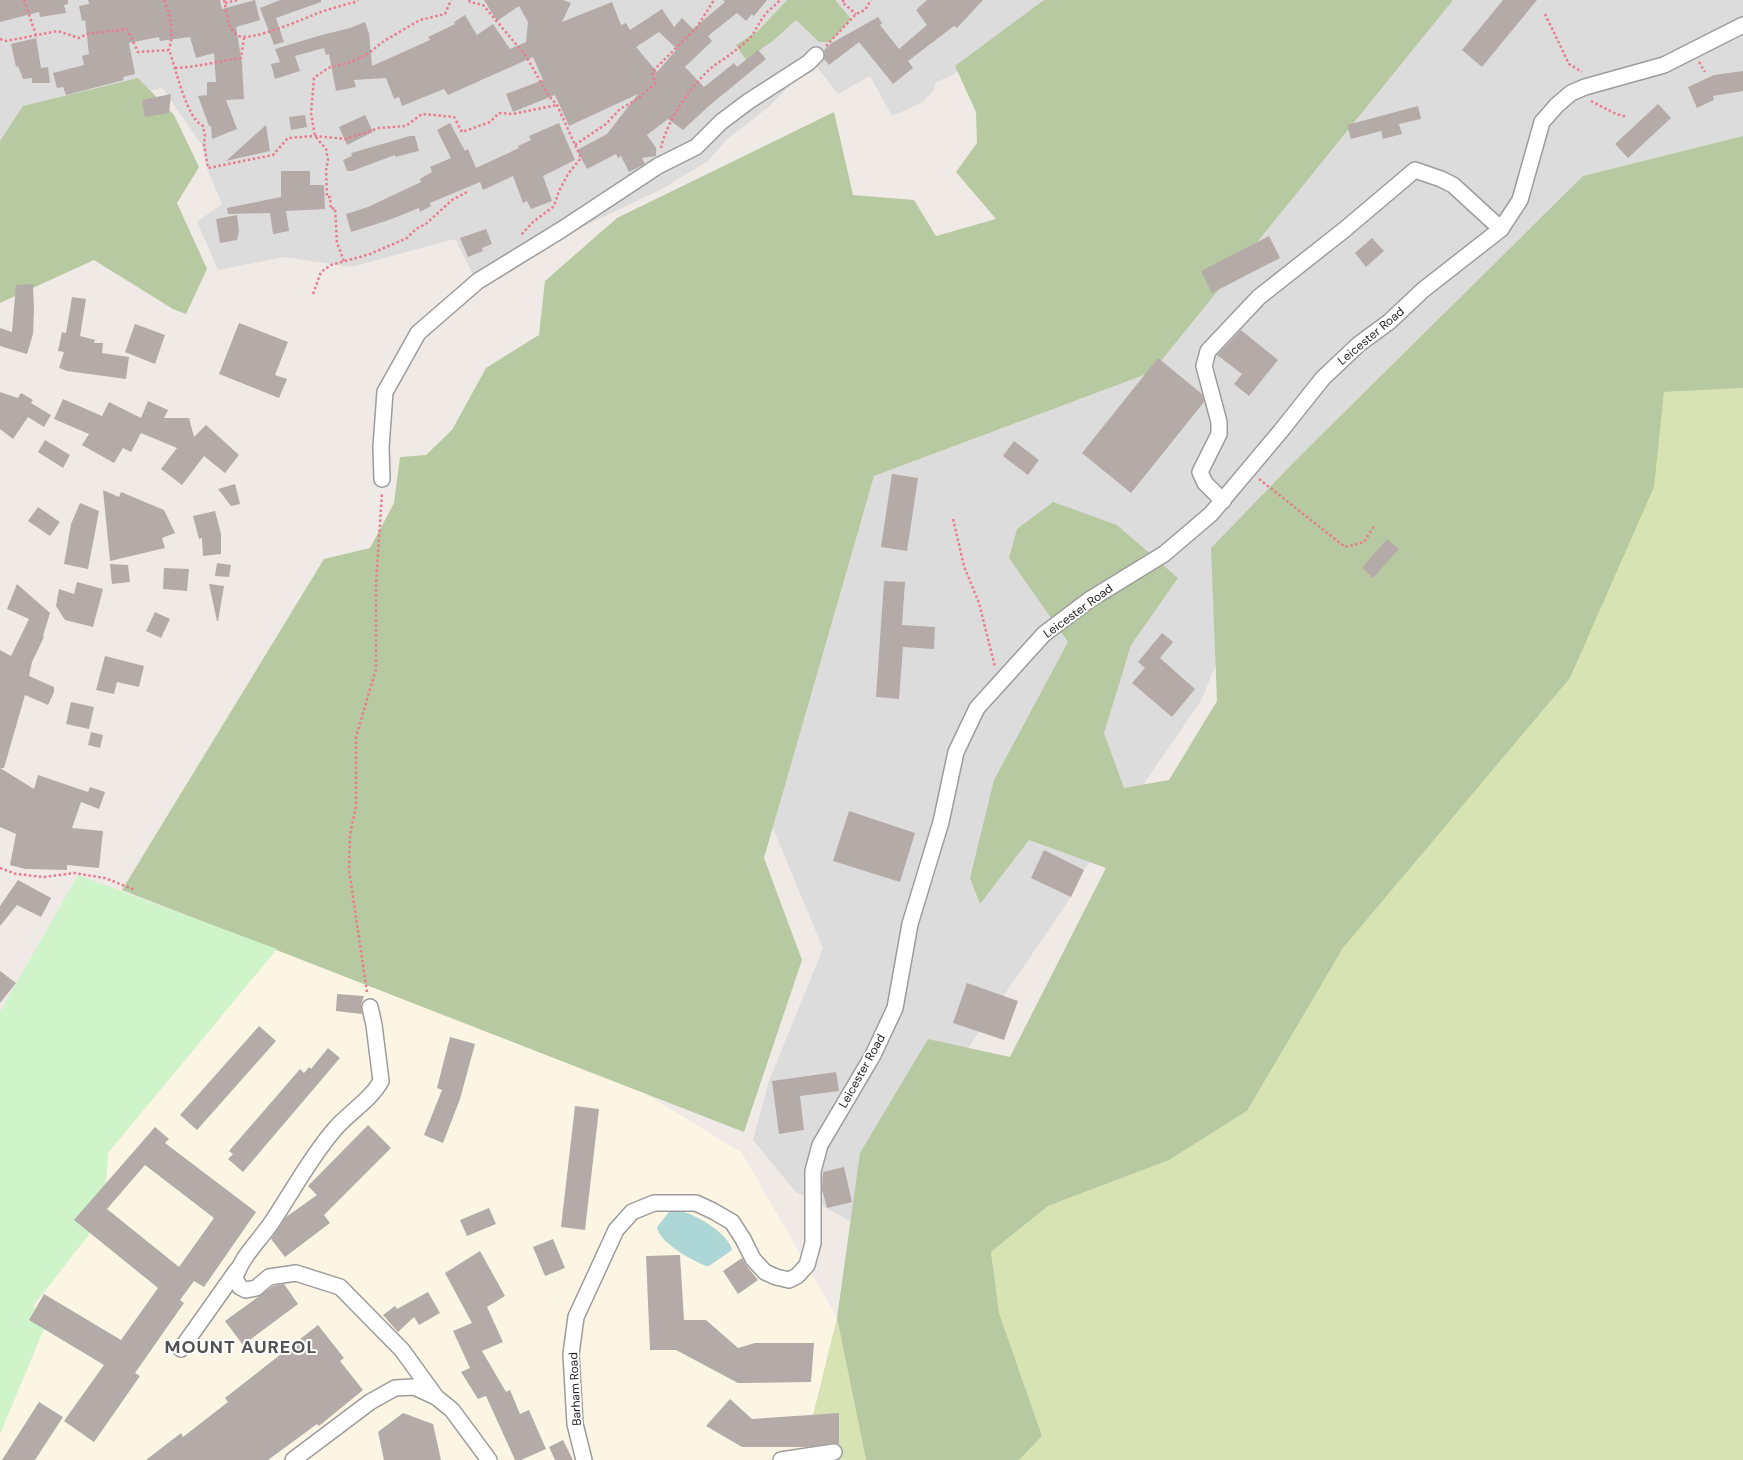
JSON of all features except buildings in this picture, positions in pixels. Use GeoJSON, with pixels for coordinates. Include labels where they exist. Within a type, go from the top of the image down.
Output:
{"type":"FeatureCollection","features":[{"type":"Feature","properties":{"kind":"street","name":"Leicester Road"},"geometry":{"type":"LineString","coordinates":[[632,1212],[654,1203],[696,1203],[732,1222],[753,1259],[766,1272],[788,1280],[796,1276],[807,1264],[813,1243],[813,1171],[820,1145],[873,1055],[894,1008],[910,924],[941,822],[956,752],[977,708],[1044,634],[1089,600],[1164,554],[1211,514],[1323,378],[1339,362],[1359,344],[1389,322],[1423,290],[1502,229],[1520,200],[1542,122],[1557,104],[1571,93],[1598,82],[1664,65],[1743,25]]}},
{"type":"Feature","properties":{"kind":"street"},"geometry":{"type":"LineString","coordinates":[[382,479],[381,446],[385,392],[418,333],[478,281],[561,230],[658,166],[696,147],[721,122],[749,101],[808,63],[816,55]]}},
{"type":"Feature","properties":{"kind":"street"},"geometry":{"type":"LineString","coordinates":[[1223,501],[1205,483],[1200,472],[1218,434],[1219,422],[1204,366],[1208,352],[1259,297],[1344,230],[1415,170],[1453,185],[1502,229]]}},
{"type":"Feature","properties":{"kind":"street"},"geometry":{"type":"LineString","coordinates":[[181,1349],[270,1225],[334,1130],[378,1087],[381,1081],[370,1007]]}},
{"type":"Feature","properties":{"kind":"street","name":"Barham Road"},"geometry":{"type":"LineString","coordinates":[[584,1460],[575,1424],[572,1354],[576,1316],[616,1230],[632,1212]]}},
{"type":"Feature","properties":{"kind":"street"},"geometry":{"type":"LineString","coordinates":[[237,1270],[235,1279],[240,1287],[246,1290],[256,1288],[269,1277],[296,1273],[340,1287],[402,1350],[436,1397]]}},
{"type":"Feature","properties":{"kind":"street"},"geometry":{"type":"LineString","coordinates":[[293,1460],[370,1402],[395,1388],[414,1387],[436,1397],[452,1410],[489,1460]]}},
{"type":"Feature","properties":{"kind":"street"},"geometry":{"type":"LineString","coordinates":[[781,1460],[834,1452]]}},
{"type":"Feature","properties":{"kind":"path"},"geometry":{"type":"LineString","coordinates":[[24,0],[36,35]]}},
{"type":"Feature","properties":{"kind":"path"},"geometry":{"type":"LineString","coordinates":[[164,0],[172,25],[173,37],[169,50],[188,107],[197,124],[203,126],[208,168],[274,155],[288,138],[315,136],[346,139],[379,128],[406,126],[422,114],[454,117],[462,132],[490,122],[499,113],[513,114],[557,105]]}},
{"type":"Feature","properties":{"kind":"path"},"geometry":{"type":"LineString","coordinates":[[238,0],[225,2],[230,27],[238,36],[244,38],[358,0]]}},
{"type":"Feature","properties":{"kind":"path"},"geometry":{"type":"LineString","coordinates":[[344,261],[338,243],[335,208],[331,209],[330,197],[327,197],[326,170],[328,160],[326,149],[315,136],[311,113],[314,78],[328,68],[351,62],[369,53],[384,41],[420,20],[445,14],[451,0]]}},
{"type":"Feature","properties":{"kind":"path"},"geometry":{"type":"LineString","coordinates":[[469,0],[470,2],[483,5],[526,56],[548,95],[557,105],[581,158],[568,174],[554,206],[533,222],[517,239]]}},
{"type":"Feature","properties":{"kind":"path"},"geometry":{"type":"LineString","coordinates":[[575,146],[606,124],[620,109],[639,98],[655,83],[652,72],[697,27],[714,0]]}},
{"type":"Feature","properties":{"kind":"path"},"geometry":{"type":"LineString","coordinates":[[658,166],[664,134],[684,101],[714,66],[729,56],[750,37],[765,15],[780,0]]}},
{"type":"Feature","properties":{"kind":"path"},"geometry":{"type":"LineString","coordinates":[[844,0],[842,2],[856,14]]}},
{"type":"Feature","properties":{"kind":"path"},"geometry":{"type":"LineString","coordinates":[[816,55],[832,41],[856,14],[865,10],[871,0]]}},
{"type":"Feature","properties":{"kind":"path"},"geometry":{"type":"LineString","coordinates":[[1545,14],[1569,64],[1598,82]]}},
{"type":"Feature","properties":{"kind":"path"},"geometry":{"type":"LineString","coordinates":[[0,39],[6,41],[58,31],[79,38],[87,34],[127,28],[138,52],[169,50]]}},
{"type":"Feature","properties":{"kind":"path"},"geometry":{"type":"LineString","coordinates":[[175,68],[195,67],[215,61],[241,58],[244,38]]}},
{"type":"Feature","properties":{"kind":"path"},"geometry":{"type":"LineString","coordinates":[[1571,93],[1592,101],[1616,114],[1627,117]]}},
{"type":"Feature","properties":{"kind":"path"},"geometry":{"type":"LineString","coordinates":[[313,294],[321,272],[331,265],[370,254],[407,238],[452,200],[467,192]]}},
{"type":"Feature","properties":{"kind":"path"},"geometry":{"type":"LineString","coordinates":[[1248,470],[1345,547],[1364,542],[1374,526]]}},
{"type":"Feature","properties":{"kind":"path"},"geometry":{"type":"LineString","coordinates":[[370,1007],[349,870],[350,836],[356,806],[356,737],[376,669],[376,584],[382,479]]}},
{"type":"Feature","properties":{"kind":"path"},"geometry":{"type":"LineString","coordinates":[[953,519],[964,566],[979,603],[1000,684]]}},
{"type":"Feature","properties":{"kind":"path"},"geometry":{"type":"LineString","coordinates":[[0,868],[16,874],[44,877],[74,873],[104,878],[135,890]]}},
{"type":"Feature","properties":{"kind":"shaded area"},"geometry":{"type":"Polygon","coordinates":[[[0,0],[1051,0],[979,51],[953,75],[936,82],[934,90],[923,102],[892,116],[870,76],[838,94],[813,62],[770,106],[726,140],[708,161],[662,189],[540,247],[478,284],[455,239],[351,267],[284,257],[218,270],[197,222],[222,204],[207,169],[202,145],[162,88],[57,113],[0,154],[0,0]]]}},
{"type":"Feature","properties":{"kind":"shaded area"},"geometry":{"type":"Polygon","coordinates":[[[1447,0],[1743,0],[1743,136],[1583,176],[1301,455],[1201,701],[1084,870],[1071,897],[850,1221],[796,1192],[753,1140],[769,1081],[823,948],[771,824],[874,476],[1152,372],[1447,0]]]}},
{"type":"Feature","properties":{"kind":"shaded area"},"geometry":{"type":"Polygon","coordinates":[[[277,949],[584,1056],[742,1153],[837,1318],[802,1460],[0,1460],[0,1434],[48,1319],[33,1307],[104,1215],[108,1153],[277,949]]]}},
{"type":"Feature","properties":{"kind":"green space"},"geometry":{"type":"Polygon","coordinates":[[[787,0],[835,0],[851,19],[830,42],[819,42],[796,20],[774,40],[746,60],[736,45],[758,31],[787,0]]]}},
{"type":"Feature","properties":{"kind":"green space"},"geometry":{"type":"Polygon","coordinates":[[[1044,0],[1453,0],[1152,372],[874,476],[764,858],[802,960],[744,1132],[122,890],[324,559],[370,548],[394,503],[400,457],[426,455],[452,430],[486,368],[539,335],[545,281],[617,218],[834,112],[853,195],[914,200],[936,236],[996,219],[956,172],[977,143],[976,112],[955,66],[1044,0]]]}},
{"type":"Feature","properties":{"kind":"green space"},"geometry":{"type":"Polygon","coordinates":[[[138,78],[174,115],[199,167],[177,203],[207,269],[186,314],[173,309],[94,260],[0,303],[0,141],[23,106],[138,78]]]}},
{"type":"Feature","properties":{"kind":"green space"},"geometry":{"type":"Polygon","coordinates":[[[1743,136],[1743,388],[1664,392],[1654,487],[1570,678],[1343,948],[1247,1111],[1169,1160],[1048,1206],[991,1252],[999,1313],[1042,1436],[1019,1460],[866,1460],[837,1318],[860,1153],[928,1039],[1010,1057],[1106,868],[1029,840],[980,904],[970,878],[994,780],[1068,642],[1009,558],[1017,529],[1053,502],[1117,525],[1178,578],[1131,645],[1104,733],[1124,788],[1169,780],[1217,701],[1211,548],[1301,455],[1583,176],[1743,136]]]}},
{"type":"Feature","properties":{"kind":"green space"},"geometry":{"type":"Polygon","coordinates":[[[1743,388],[1743,1460],[1019,1460],[1042,1436],[999,1313],[991,1252],[1048,1206],[1169,1160],[1247,1111],[1343,948],[1570,678],[1653,487],[1664,392],[1743,388]]]}},
{"type":"Feature","properties":{"kind":"green space"},"geometry":{"type":"Polygon","coordinates":[[[78,875],[277,949],[108,1153],[104,1215],[33,1306],[48,1319],[0,1434],[0,1012],[78,875]]]}},
{"type":"Feature","properties":{"kind":"green space"},"geometry":{"type":"Polygon","coordinates":[[[837,1318],[866,1460],[802,1460],[837,1318]]]}},
{"type":"Feature","properties":{"kind":"water"},"geometry":{"type":"Polygon","coordinates":[[[673,1210],[689,1214],[708,1224],[724,1237],[732,1250],[709,1266],[706,1266],[677,1250],[663,1239],[657,1227],[669,1212],[673,1210]]]}},
{"type":"Feature","properties":{"kind":"district","name":"MOUNT AUREOL"},"geometry":{"type":"Point","coordinates":[241,1347]}}]}
